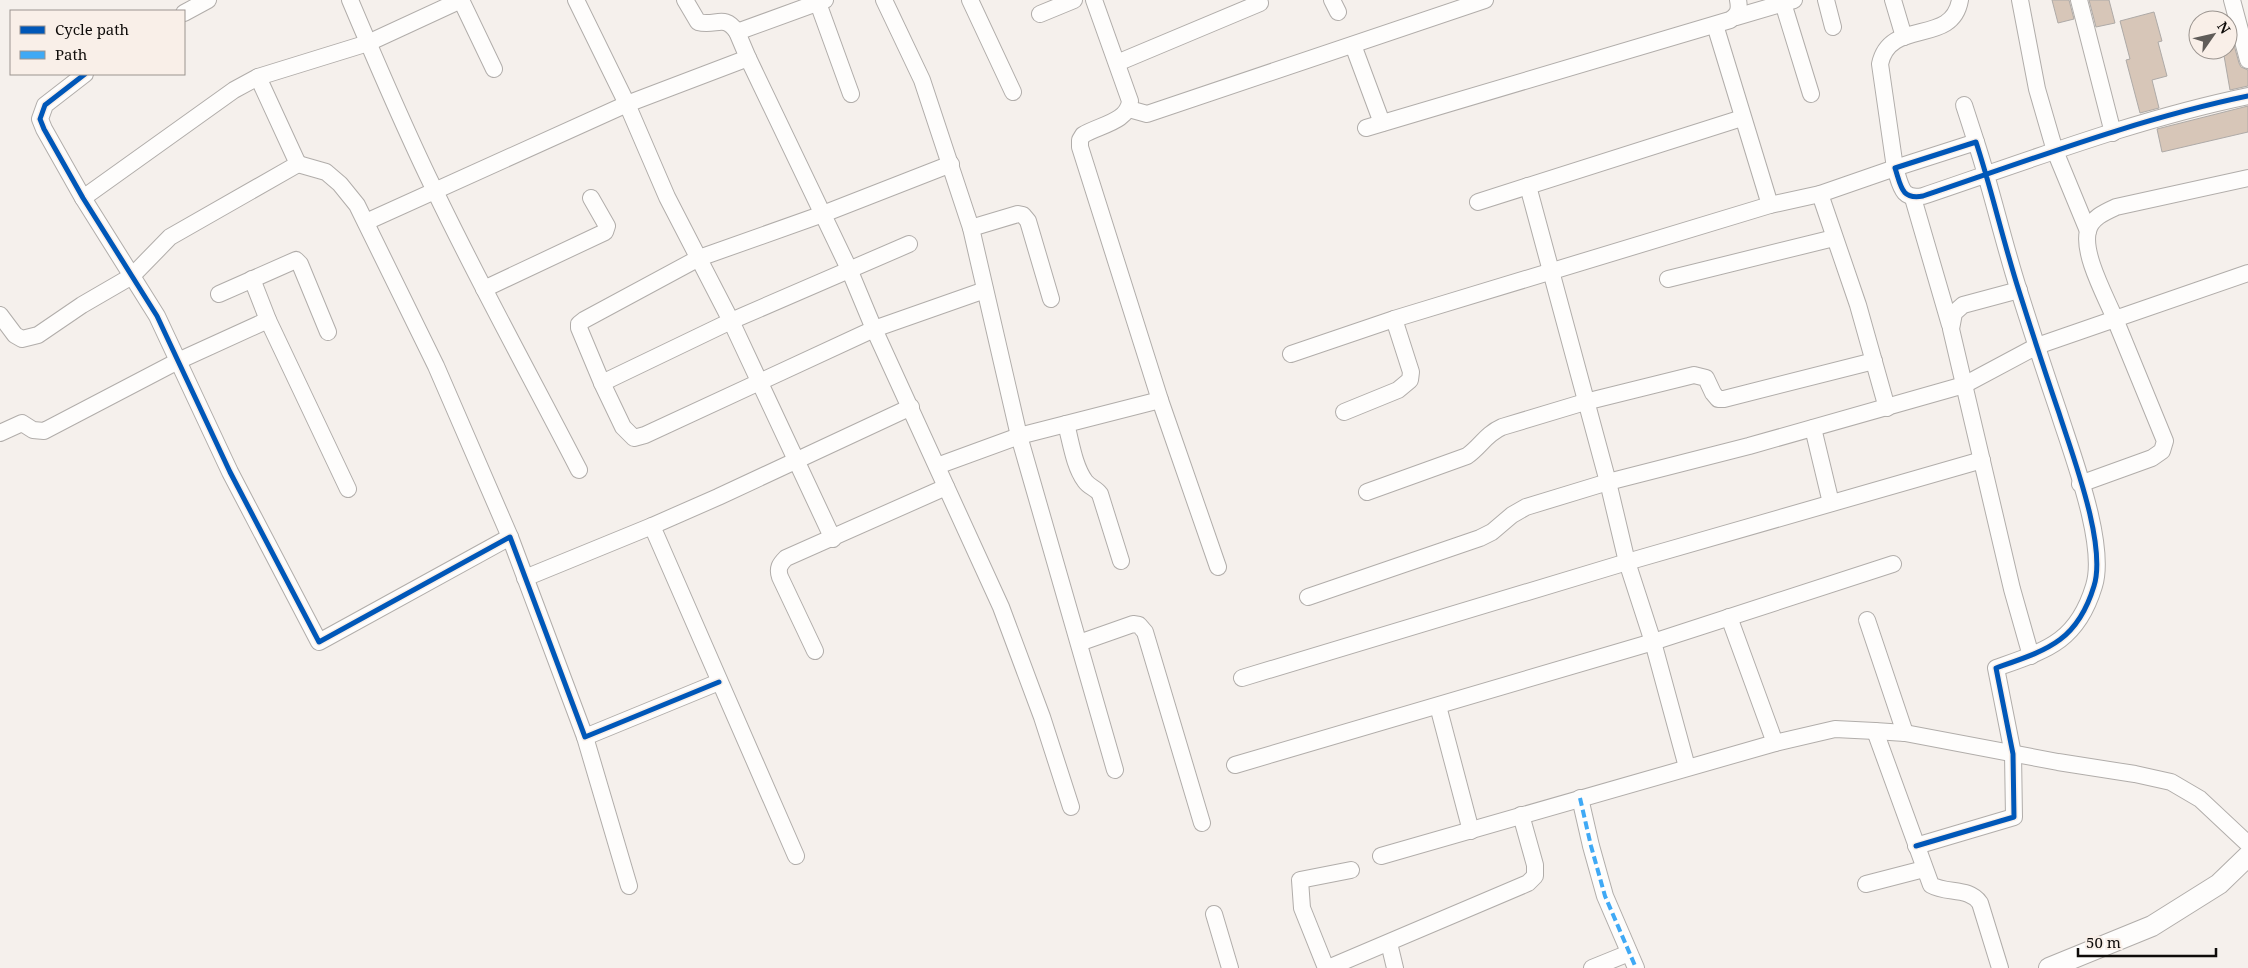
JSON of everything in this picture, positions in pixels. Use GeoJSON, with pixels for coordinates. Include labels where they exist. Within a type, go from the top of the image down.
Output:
{"type":"FeatureCollection","features":[{"type":"Feature","properties":{"kind":"street"},"geometry":{"type":"LineString","coordinates":[[185,12],[208,0]]}},
{"type":"Feature","properties":{"kind":"street"},"geometry":{"type":"LineString","coordinates":[[350,0],[434,190],[580,470]]}},
{"type":"Feature","properties":{"kind":"street"},"geometry":{"type":"LineString","coordinates":[[84,198],[234,90],[258,77],[368,43],[461,0],[494,69]]}},
{"type":"Feature","properties":{"kind":"street"},"geometry":{"type":"LineString","coordinates":[[576,0],[627,104],[667,197],[731,321],[833,539]]}},
{"type":"Feature","properties":{"kind":"street"},"geometry":{"type":"LineString","coordinates":[[685,0],[698,22],[708,25],[722,20],[731,23],[737,32],[849,269],[874,329],[1001,606],[1023,664],[1071,807]]}},
{"type":"Feature","properties":{"kind":"street"},"geometry":{"type":"LineString","coordinates":[[884,0],[922,80],[971,228],[1019,436],[1115,770]]}},
{"type":"Feature","properties":{"kind":"street"},"geometry":{"type":"LineString","coordinates":[[970,0],[1013,92]]}},
{"type":"Feature","properties":{"kind":"street"},"geometry":{"type":"LineString","coordinates":[[1040,14],[1074,0]]}},
{"type":"Feature","properties":{"kind":"street"},"geometry":{"type":"LineString","coordinates":[[1094,0],[1130,101],[1129,110],[1124,115],[1083,135],[1080,140],[1080,147],[1160,400],[1218,567]]}},
{"type":"Feature","properties":{"kind":"street"},"geometry":{"type":"LineString","coordinates":[[1129,110],[1147,114],[1485,0]]}},
{"type":"Feature","properties":{"kind":"street"},"geometry":{"type":"LineString","coordinates":[[1736,17],[1739,11],[1738,0]]}},
{"type":"Feature","properties":{"kind":"street"},"geometry":{"type":"LineString","coordinates":[[1826,0],[1833,27]]}},
{"type":"Feature","properties":{"kind":"street"},"geometry":{"type":"LineString","coordinates":[[1893,0],[1904,37]]}},
{"type":"Feature","properties":{"kind":"street"},"geometry":{"type":"LineString","coordinates":[[1960,0],[1958,13],[1948,23],[1892,42],[1882,52],[1880,64],[1895,168],[1902,189],[1913,198],[2113,133],[2248,96]]}},
{"type":"Feature","properties":{"kind":"street"},"geometry":{"type":"LineString","coordinates":[[2020,0],[2037,89],[2054,151],[2088,231],[2088,252],[2165,441],[2162,451],[2152,458],[2080,484]]}},
{"type":"Feature","properties":{"kind":"street"},"geometry":{"type":"LineString","coordinates":[[2079,0],[2113,133]]}},
{"type":"Feature","properties":{"kind":"street"},"geometry":{"type":"LineString","coordinates":[[2232,0],[2248,60]]}},
{"type":"Feature","properties":{"kind":"street"},"geometry":{"type":"LineString","coordinates":[[737,32],[822,1],[851,94]]}},
{"type":"Feature","properties":{"kind":"street"},"geometry":{"type":"LineString","coordinates":[[1353,45],[1374,125],[1789,2],[1811,94]]}},
{"type":"Feature","properties":{"kind":"street"},"geometry":{"type":"LineString","coordinates":[[1117,63],[1260,3]]}},
{"type":"Feature","properties":{"kind":"street"},"geometry":{"type":"LineString","coordinates":[[1715,25],[1770,205]]}},
{"type":"Feature","properties":{"kind":"street"},"geometry":{"type":"LineString","coordinates":[[366,222],[627,104],[748,58]]}},
{"type":"Feature","properties":{"kind":"street"},"geometry":{"type":"LineString","coordinates":[[84,75],[45,105],[40,119],[84,198],[157,316],[230,472],[319,642],[510,537]]}},
{"type":"Feature","properties":{"kind":"street"},"geometry":{"type":"LineString","coordinates":[[258,77],[298,164]]}},
{"type":"Feature","properties":{"kind":"street"},"geometry":{"type":"LineString","coordinates":[[1916,846],[2014,817],[2014,754],[1996,668],[2031,656],[2058,643],[2073,630],[2085,609],[2095,584],[2097,553],[2090,518],[1964,105]]}},
{"type":"Feature","properties":{"kind":"street"},"geometry":{"type":"LineString","coordinates":[[1478,202],[1742,118]]}},
{"type":"Feature","properties":{"kind":"street"},"geometry":{"type":"LineString","coordinates":[[1291,354],[1394,319],[1770,205],[1820,194],[1976,142]]}},
{"type":"Feature","properties":{"kind":"street"},"geometry":{"type":"LineString","coordinates":[[0,315],[15,335],[22,339],[38,335],[82,305],[132,276],[170,237],[298,164],[326,172],[340,184],[357,205],[366,222],[436,366],[510,537],[585,737],[630,886]]}},
{"type":"Feature","properties":{"kind":"street"},"geometry":{"type":"LineString","coordinates":[[951,164],[823,214],[699,258],[579,324],[578,328],[623,427],[634,438],[645,435],[874,329],[984,290]]}},
{"type":"Feature","properties":{"kind":"street"},"geometry":{"type":"LineString","coordinates":[[2088,231],[2099,215],[2116,207],[2248,178]]}},
{"type":"Feature","properties":{"kind":"street"},"geometry":{"type":"LineString","coordinates":[[1528,186],[1608,482],[1627,562],[1653,642],[1688,767]]}},
{"type":"Feature","properties":{"kind":"street"},"geometry":{"type":"LineString","coordinates":[[1820,194],[1858,305],[1888,408]]}},
{"type":"Feature","properties":{"kind":"street"},"geometry":{"type":"LineString","coordinates":[[484,289],[605,232],[607,226],[591,198]]}},
{"type":"Feature","properties":{"kind":"street"},"geometry":{"type":"LineString","coordinates":[[1913,198],[1951,329],[2012,589],[2031,656]]}},
{"type":"Feature","properties":{"kind":"street"},"geometry":{"type":"LineString","coordinates":[[971,228],[1018,214],[1023,216],[1028,221],[1051,299]]}},
{"type":"Feature","properties":{"kind":"street"},"geometry":{"type":"LineString","coordinates":[[1668,279],[1834,238]]}},
{"type":"Feature","properties":{"kind":"street"},"geometry":{"type":"LineString","coordinates":[[602,383],[731,321],[909,244]]}},
{"type":"Feature","properties":{"kind":"street"},"geometry":{"type":"LineString","coordinates":[[219,294],[292,260],[298,262],[328,332]]}},
{"type":"Feature","properties":{"kind":"street"},"geometry":{"type":"LineString","coordinates":[[1308,597],[1480,538],[1492,532],[1512,515],[1526,507],[1608,482],[1888,408],[1964,385],[2037,346],[2248,273]]}},
{"type":"Feature","properties":{"kind":"street"},"geometry":{"type":"LineString","coordinates":[[252,279],[268,320],[348,489]]}},
{"type":"Feature","properties":{"kind":"street"},"geometry":{"type":"LineString","coordinates":[[1951,329],[1954,313],[1963,305],[2019,290]]}},
{"type":"Feature","properties":{"kind":"street"},"geometry":{"type":"LineString","coordinates":[[1344,412],[1398,390],[1410,380],[1411,372],[1394,319]]}},
{"type":"Feature","properties":{"kind":"street"},"geometry":{"type":"LineString","coordinates":[[0,433],[22,423],[33,430],[44,430],[178,361],[268,320]]}},
{"type":"Feature","properties":{"kind":"street"},"geometry":{"type":"LineString","coordinates":[[1367,492],[1468,456],[1477,449],[1491,432],[1586,402],[1694,375],[1706,378],[1712,393],[1718,399],[1724,399],[1874,361]]}},
{"type":"Feature","properties":{"kind":"street"},"geometry":{"type":"LineString","coordinates":[[937,466],[1019,436],[1160,400]]}},
{"type":"Feature","properties":{"kind":"street"},"geometry":{"type":"LineString","coordinates":[[525,578],[652,526],[911,407]]}},
{"type":"Feature","properties":{"kind":"street"},"geometry":{"type":"LineString","coordinates":[[1066,424],[1081,475],[1087,484],[1096,488],[1100,494],[1121,561]]}},
{"type":"Feature","properties":{"kind":"street"},"geometry":{"type":"LineString","coordinates":[[1813,428],[1831,503]]}},
{"type":"Feature","properties":{"kind":"street"},"geometry":{"type":"LineString","coordinates":[[1242,678],[1627,562],[1982,460]]}},
{"type":"Feature","properties":{"kind":"street"},"geometry":{"type":"LineString","coordinates":[[815,651],[778,570],[780,564],[786,558],[833,539],[946,487]]}},
{"type":"Feature","properties":{"kind":"street"},"geometry":{"type":"LineString","coordinates":[[652,526],[796,856]]}},
{"type":"Feature","properties":{"kind":"street"},"geometry":{"type":"LineString","coordinates":[[1236,765],[1653,642],[1893,564]]}},
{"type":"Feature","properties":{"kind":"street"},"geometry":{"type":"LineString","coordinates":[[1729,617],[1774,743]]}},
{"type":"Feature","properties":{"kind":"street"},"geometry":{"type":"LineString","coordinates":[[1867,620],[1905,733]]}},
{"type":"Feature","properties":{"kind":"street"},"geometry":{"type":"LineString","coordinates":[[1079,643],[1133,624],[1139,625],[1145,632],[1202,823]]}},
{"type":"Feature","properties":{"kind":"street"},"geometry":{"type":"LineString","coordinates":[[585,737],[719,682]]}},
{"type":"Feature","properties":{"kind":"street"},"geometry":{"type":"LineString","coordinates":[[1438,706],[1471,831]]}},
{"type":"Feature","properties":{"kind":"street"},"geometry":{"type":"LineString","coordinates":[[1381,856],[1471,831],[1521,814],[1774,743],[1835,730],[1905,733],[2171,782],[2200,799],[2248,844]]}},
{"type":"Feature","properties":{"kind":"street"},"geometry":{"type":"LineString","coordinates":[[1875,731],[1930,885],[1939,890],[1968,893],[1975,897],[1980,904],[2000,968]]}},
{"type":"Feature","properties":{"kind":"street"},"geometry":{"type":"LineString","coordinates":[[1580,798],[1605,896],[1632,960],[1592,968]]}},
{"type":"Feature","properties":{"kind":"street"},"geometry":{"type":"LineString","coordinates":[[1351,870],[1300,880],[1302,908],[1327,968],[1528,883],[1535,876],[1535,865],[1521,814]]}},
{"type":"Feature","properties":{"kind":"street"},"geometry":{"type":"LineString","coordinates":[[2049,968],[2081,963],[2152,926],[2219,884],[2248,856]]}},
{"type":"Feature","properties":{"kind":"street"},"geometry":{"type":"LineString","coordinates":[[1866,884],[1924,869]]}},
{"type":"Feature","properties":{"kind":"street"},"geometry":{"type":"LineString","coordinates":[[1214,914],[1230,968]]}},
{"type":"Feature","properties":{"kind":"street"},"geometry":{"type":"LineString","coordinates":[[1389,943],[1395,968]]}},
{"type":"Feature","properties":{"kind":"building"},"geometry":{"type":"Polygon","coordinates":[[[2052,0],[2069,0],[2074,19],[2058,23],[2052,0]]]}},
{"type":"Feature","properties":{"kind":"building"},"geometry":{"type":"Polygon","coordinates":[[[2089,0],[2109,0],[2115,23],[2096,27],[2089,0]]]}},
{"type":"Feature","properties":{"kind":"building"},"geometry":{"type":"Polygon","coordinates":[[[2154,12],[2162,41],[2158,42],[2167,76],[2152,80],[2159,108],[2140,113],[2126,60],[2130,59],[2120,21],[2154,12]]]}},
{"type":"Feature","properties":{"kind":"building"},"geometry":{"type":"Polygon","coordinates":[[[2238,59],[2241,67],[2248,70],[2248,86],[2230,90],[2225,60],[2238,59]]]}},
{"type":"Feature","properties":{"kind":"building"},"geometry":{"type":"Polygon","coordinates":[[[2248,106],[2248,132],[2162,152],[2157,129],[2248,106]]]}},
{"type":"Feature","properties":{"kind":"marked path"},"geometry":{"type":"LineString","coordinates":[[1580,798],[1605,896],[1636,968]]}},
{"type":"Feature","properties":{"kind":"cycle path"},"geometry":{"type":"LineString","coordinates":[[84,75],[45,105],[40,119],[44,129],[83,198],[157,316],[230,472],[319,642],[510,537],[585,737],[719,682]]}},
{"type":"Feature","properties":{"kind":"cycle path"},"geometry":{"type":"LineString","coordinates":[[1916,846],[2014,817],[2013,754],[1996,668],[2045,649],[2069,632],[2079,620],[2087,605],[2094,586],[2097,568],[2096,547],[2086,499],[2013,272],[1987,179],[1982,160],[1976,142],[1895,168],[1906,194],[1916,197],[1923,196],[1963,182],[2003,168],[2125,128],[2207,105],[2248,96]]}}]}
